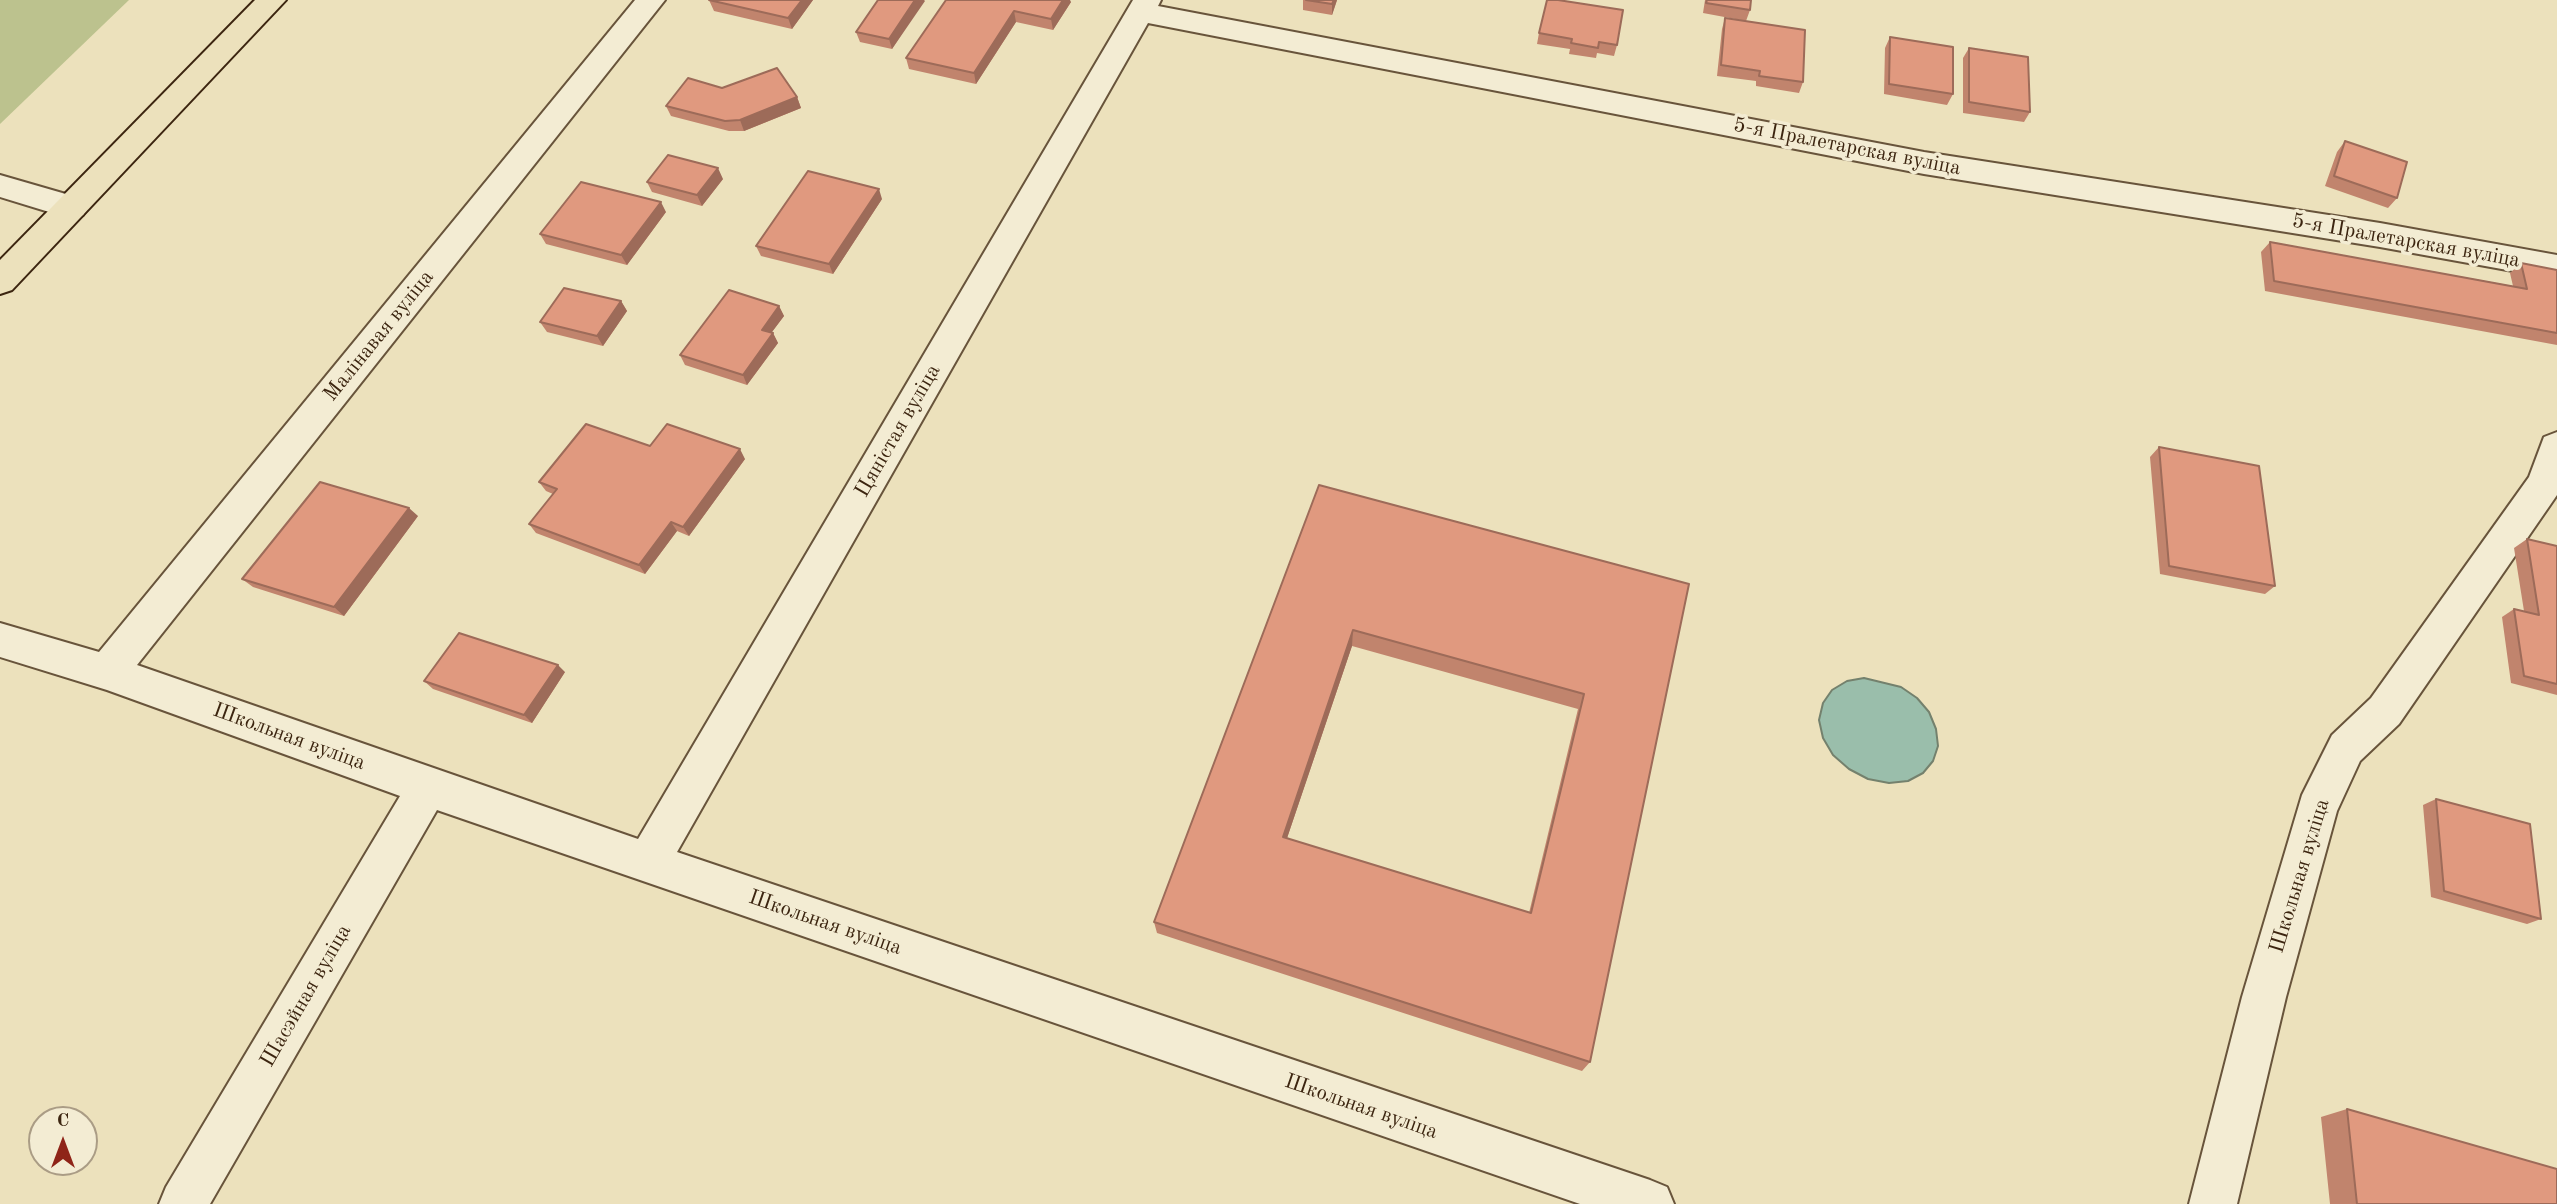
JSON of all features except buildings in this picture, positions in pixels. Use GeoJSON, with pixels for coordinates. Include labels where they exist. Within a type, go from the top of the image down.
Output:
{"type":"FeatureCollection","features":[{"type":"Feature","properties":{"kind":"main road"},"geometry":{"type":"LineString","coordinates":[[0,281],[272,0]]}},
{"type":"Feature","properties":{"kind":"street","name":"Малінавая вуліца"},"geometry":{"type":"LineString","coordinates":[[107,671],[651,0]]}},
{"type":"Feature","properties":{"kind":"street","name":"5-я Пралетарская вуліца"},"geometry":{"type":"LineString","coordinates":[[1144,6],[1924,163],[2380,235],[2557,267]]}},
{"type":"Feature","properties":{"kind":"street","name":"Цяністая вуліца"},"geometry":{"type":"LineString","coordinates":[[648,862],[1144,6]]}},
{"type":"Feature","properties":{"kind":"street"},"geometry":{"type":"LineString","coordinates":[[0,186],[72,207]]}},
{"type":"Feature","properties":{"kind":"street","name":"Школьная вуліца"},"geometry":{"type":"LineString","coordinates":[[2213,1204],[2264,997],[2317,809],[2346,748],[2385,710],[2545,483],[2557,447]]}},
{"type":"Feature","properties":{"kind":"street","name":"Школьная вуліца"},"geometry":{"type":"LineString","coordinates":[[0,640],[107,671],[428,787],[648,862],[1572,1189],[1650,1204]]}},
{"type":"Feature","properties":{"kind":"street","name":"Шасэйная вуліца"},"geometry":{"type":"LineString","coordinates":[[183,1204],[428,787]]}},
{"type":"Feature","properties":{"kind":"shaded area"},"geometry":{"type":"Polygon","coordinates":[[[0,0],[129,0],[0,124],[0,0]]]}},
{"type":"Feature","properties":{"kind":"shaded area"},"geometry":{"type":"Polygon","coordinates":[[[1864,678],[1901,687],[1917,698],[1929,712],[1936,729],[1938,746],[1933,761],[1923,773],[1908,781],[1889,783],[1868,779],[1849,769],[1833,755],[1823,738],[1819,720],[1823,703],[1832,690],[1847,681],[1864,678]]]}}]}
